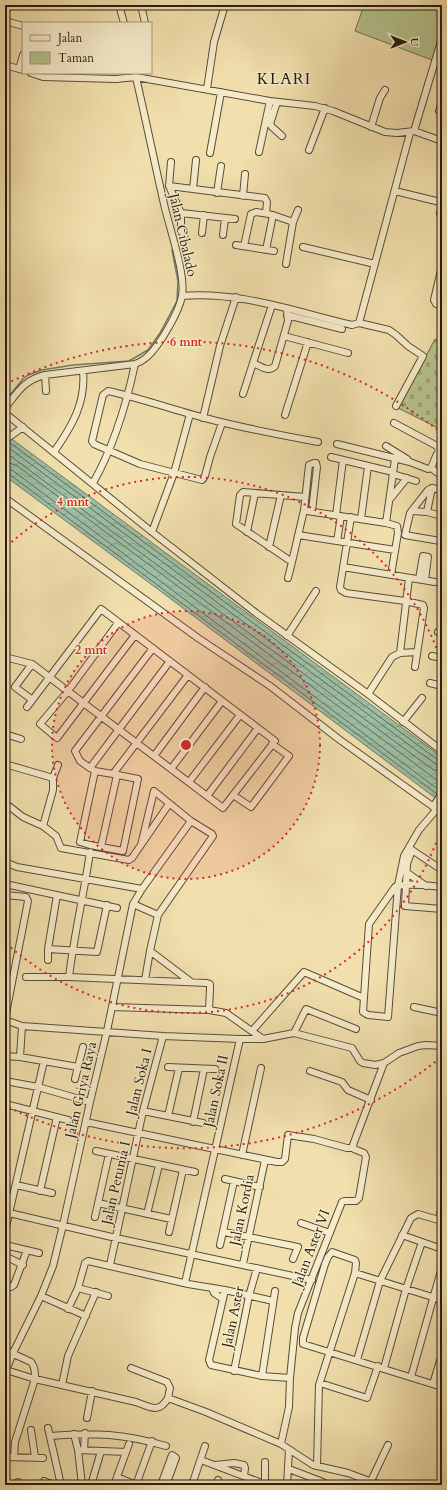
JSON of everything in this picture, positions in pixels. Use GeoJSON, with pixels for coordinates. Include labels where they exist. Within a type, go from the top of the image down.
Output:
{"type":"FeatureCollection","features":[{"type":"Feature","properties":{"kind":"street"},"geometry":{"type":"LineString","coordinates":[[120,5],[124,22]]}},
{"type":"Feature","properties":{"kind":"street"},"geometry":{"type":"LineString","coordinates":[[141,5],[145,22]]}},
{"type":"Feature","properties":{"kind":"street"},"geometry":{"type":"LineString","coordinates":[[207,89],[214,42],[225,5]]}},
{"type":"Feature","properties":{"kind":"street"},"geometry":{"type":"LineString","coordinates":[[5,22],[22,26]]}},
{"type":"Feature","properties":{"kind":"street"},"geometry":{"type":"LineString","coordinates":[[359,323],[412,132],[442,38]]}},
{"type":"Feature","properties":{"kind":"street"},"geometry":{"type":"LineString","coordinates":[[5,65],[21,70]]}},
{"type":"Feature","properties":{"kind":"street"},"geometry":{"type":"LineString","coordinates":[[44,75],[116,79],[136,75],[221,92],[325,108],[385,132],[412,132],[442,140]]}},
{"type":"Feature","properties":{"kind":"street","name":"Jalan Cibalado"},"geometry":{"type":"LineString","coordinates":[[5,408],[27,382],[35,378],[46,375],[135,364],[147,358],[158,344],[182,296],[180,267],[159,183],[136,75]]}},
{"type":"Feature","properties":{"kind":"street"},"geometry":{"type":"LineString","coordinates":[[371,127],[385,90]]}},
{"type":"Feature","properties":{"kind":"street"},"geometry":{"type":"LineString","coordinates":[[210,153],[221,92]]}},
{"type":"Feature","properties":{"kind":"street"},"geometry":{"type":"LineString","coordinates":[[273,101],[270,124],[272,128],[282,136]]}},
{"type":"Feature","properties":{"kind":"street"},"geometry":{"type":"LineString","coordinates":[[259,152],[273,101]]}},
{"type":"Feature","properties":{"kind":"street"},"geometry":{"type":"LineString","coordinates":[[439,111],[442,103]]}},
{"type":"Feature","properties":{"kind":"street"},"geometry":{"type":"LineString","coordinates":[[309,150],[325,108]]}},
{"type":"Feature","properties":{"kind":"street"},"geometry":{"type":"LineString","coordinates":[[193,189],[196,160]]}},
{"type":"Feature","properties":{"kind":"street"},"geometry":{"type":"LineString","coordinates":[[171,162],[169,186],[181,213],[181,233]]}},
{"type":"Feature","properties":{"kind":"street"},"geometry":{"type":"LineString","coordinates":[[217,193],[221,166]]}},
{"type":"Feature","properties":{"kind":"street"},"geometry":{"type":"LineString","coordinates":[[243,196],[245,174]]}},
{"type":"Feature","properties":{"kind":"street"},"geometry":{"type":"LineString","coordinates":[[169,186],[265,198],[267,202],[266,213]]}},
{"type":"Feature","properties":{"kind":"street"},"geometry":{"type":"LineString","coordinates":[[395,191],[440,202],[442,206],[440,213]]}},
{"type":"Feature","properties":{"kind":"street"},"geometry":{"type":"LineString","coordinates":[[286,264],[293,222],[298,210]]}},
{"type":"Feature","properties":{"kind":"street"},"geometry":{"type":"LineString","coordinates":[[244,246],[251,214],[254,212],[266,213],[293,222]]}},
{"type":"Feature","properties":{"kind":"street"},"geometry":{"type":"LineString","coordinates":[[181,213],[235,219]]}},
{"type":"Feature","properties":{"kind":"street"},"geometry":{"type":"LineString","coordinates":[[266,250],[273,215]]}},
{"type":"Feature","properties":{"kind":"street"},"geometry":{"type":"LineString","coordinates":[[202,233],[204,216]]}},
{"type":"Feature","properties":{"kind":"street"},"geometry":{"type":"LineString","coordinates":[[223,235],[225,218]]}},
{"type":"Feature","properties":{"kind":"street"},"geometry":{"type":"LineString","coordinates":[[236,245],[274,251]]}},
{"type":"Feature","properties":{"kind":"street"},"geometry":{"type":"LineString","coordinates":[[303,247],[375,264]]}},
{"type":"Feature","properties":{"kind":"street"},"geometry":{"type":"LineString","coordinates":[[442,266],[434,300],[436,304],[442,306]]}},
{"type":"Feature","properties":{"kind":"street"},"geometry":{"type":"LineString","coordinates":[[182,296],[206,295],[236,297],[272,305],[287,312],[342,329]]}},
{"type":"Feature","properties":{"kind":"street"},"geometry":{"type":"LineString","coordinates":[[203,418],[220,346],[236,297]]}},
{"type":"Feature","properties":{"kind":"street"},"geometry":{"type":"LineString","coordinates":[[243,394],[272,305]]}},
{"type":"Feature","properties":{"kind":"street"},"geometry":{"type":"LineString","coordinates":[[287,312],[352,325],[359,323],[389,330],[408,346],[422,355],[423,357],[396,406]]}},
{"type":"Feature","properties":{"kind":"street"},"geometry":{"type":"LineString","coordinates":[[253,363],[269,369],[274,368],[289,319],[287,312]]}},
{"type":"Feature","properties":{"kind":"street"},"geometry":{"type":"LineString","coordinates":[[284,336],[348,353]]}},
{"type":"Feature","properties":{"kind":"street"},"geometry":{"type":"LineString","coordinates":[[285,415],[308,342]]}},
{"type":"Feature","properties":{"kind":"street"},"geometry":{"type":"LineString","coordinates":[[93,483],[109,451],[128,395],[135,364]]}},
{"type":"Feature","properties":{"kind":"street"},"geometry":{"type":"LineString","coordinates":[[54,452],[70,429],[74,418],[84,387],[83,371]]}},
{"type":"Feature","properties":{"kind":"street"},"geometry":{"type":"LineString","coordinates":[[46,375],[46,391]]}},
{"type":"Feature","properties":{"kind":"street"},"geometry":{"type":"LineString","coordinates":[[222,423],[204,479],[202,480],[140,464],[94,444],[92,441],[103,395],[108,391],[128,395],[222,423],[318,442]]}},
{"type":"Feature","properties":{"kind":"street"},"geometry":{"type":"LineString","coordinates":[[5,413],[152,532],[287,636],[368,694],[440,749],[442,741]]}},
{"type":"Feature","properties":{"kind":"street"},"geometry":{"type":"LineString","coordinates":[[152,532],[174,473],[190,414]]}},
{"type":"Feature","properties":{"kind":"street"},"geometry":{"type":"LineString","coordinates":[[386,446],[410,462],[425,469],[430,469],[439,458],[439,448],[437,446],[394,423]]}},
{"type":"Feature","properties":{"kind":"street"},"geometry":{"type":"LineString","coordinates":[[5,440],[23,427]]}},
{"type":"Feature","properties":{"kind":"street"},"geometry":{"type":"LineString","coordinates":[[338,444],[359,448],[410,462]]}},
{"type":"Feature","properties":{"kind":"street"},"geometry":{"type":"LineString","coordinates":[[331,457],[393,473],[416,481]]}},
{"type":"Feature","properties":{"kind":"street"},"geometry":{"type":"LineString","coordinates":[[386,523],[395,459]]}},
{"type":"Feature","properties":{"kind":"street"},"geometry":{"type":"LineString","coordinates":[[337,541],[343,460]]}},
{"type":"Feature","properties":{"kind":"street"},"geometry":{"type":"LineString","coordinates":[[288,578],[304,510],[309,465],[314,462],[316,463],[317,467],[312,511]]}},
{"type":"Feature","properties":{"kind":"street"},"geometry":{"type":"LineString","coordinates":[[361,519],[368,466]]}},
{"type":"Feature","properties":{"kind":"street"},"geometry":{"type":"LineString","coordinates":[[431,468],[442,476]]}},
{"type":"Feature","properties":{"kind":"street"},"geometry":{"type":"LineString","coordinates":[[389,499],[407,478]]}},
{"type":"Feature","properties":{"kind":"street"},"geometry":{"type":"LineString","coordinates":[[405,535],[409,515],[428,490],[432,488],[442,490]]}},
{"type":"Feature","properties":{"kind":"street"},"geometry":{"type":"LineString","coordinates":[[427,512],[432,488]]}},
{"type":"Feature","properties":{"kind":"street"},"geometry":{"type":"LineString","coordinates":[[292,562],[236,524],[240,495],[245,492],[305,497]]}},
{"type":"Feature","properties":{"kind":"street"},"geometry":{"type":"LineString","coordinates":[[247,532],[255,493]]}},
{"type":"Feature","properties":{"kind":"street"},"geometry":{"type":"LineString","coordinates":[[269,547],[281,495]]}},
{"type":"Feature","properties":{"kind":"street"},"geometry":{"type":"LineString","coordinates":[[5,498],[198,638],[270,686],[340,740],[437,810]]}},
{"type":"Feature","properties":{"kind":"street"},"geometry":{"type":"LineString","coordinates":[[304,510],[397,526],[398,533],[391,575]]}},
{"type":"Feature","properties":{"kind":"street"},"geometry":{"type":"LineString","coordinates":[[412,511],[427,512],[442,516]]}},
{"type":"Feature","properties":{"kind":"street"},"geometry":{"type":"LineString","coordinates":[[351,517],[340,587],[343,592],[405,601],[421,604],[423,606],[415,668]]}},
{"type":"Feature","properties":{"kind":"street"},"geometry":{"type":"LineString","coordinates":[[398,533],[440,541]]}},
{"type":"Feature","properties":{"kind":"street"},"geometry":{"type":"LineString","coordinates":[[298,535],[394,550]]}},
{"type":"Feature","properties":{"kind":"street"},"geometry":{"type":"LineString","coordinates":[[343,567],[435,582]]}},
{"type":"Feature","properties":{"kind":"street"},"geometry":{"type":"LineString","coordinates":[[400,653],[405,601],[409,578]]}},
{"type":"Feature","properties":{"kind":"street"},"geometry":{"type":"LineString","coordinates":[[287,636],[316,591]]}},
{"type":"Feature","properties":{"kind":"street"},"geometry":{"type":"LineString","coordinates":[[5,657],[32,664],[50,677],[119,730],[189,782],[206,796],[223,808],[274,741],[101,609],[50,677],[27,707]]}},
{"type":"Feature","properties":{"kind":"street"},"geometry":{"type":"LineString","coordinates":[[118,623],[68,691],[40,724],[57,738],[135,635]]}},
{"type":"Feature","properties":{"kind":"street"},"geometry":{"type":"LineString","coordinates":[[153,648],[75,751],[80,761],[93,770],[138,779],[123,851],[80,842],[93,770],[119,730],[170,661]]}},
{"type":"Feature","properties":{"kind":"street"},"geometry":{"type":"LineString","coordinates":[[368,694],[393,655],[416,652]]}},
{"type":"Feature","properties":{"kind":"street"},"geometry":{"type":"LineString","coordinates":[[432,656],[442,658]]}},
{"type":"Feature","properties":{"kind":"street"},"geometry":{"type":"LineString","coordinates":[[31,700],[15,687],[32,664]]}},
{"type":"Feature","properties":{"kind":"street"},"geometry":{"type":"LineString","coordinates":[[101,847],[115,775],[188,675]]}},
{"type":"Feature","properties":{"kind":"street"},"geometry":{"type":"LineString","coordinates":[[430,683],[442,686]]}},
{"type":"Feature","properties":{"kind":"street"},"geometry":{"type":"LineString","coordinates":[[154,756],[205,687]]}},
{"type":"Feature","properties":{"kind":"street"},"geometry":{"type":"LineString","coordinates":[[403,722],[422,698]]}},
{"type":"Feature","properties":{"kind":"street"},"geometry":{"type":"LineString","coordinates":[[171,769],[222,701]]}},
{"type":"Feature","properties":{"kind":"street"},"geometry":{"type":"LineString","coordinates":[[189,782],[240,715]]}},
{"type":"Feature","properties":{"kind":"street"},"geometry":{"type":"LineString","coordinates":[[206,796],[258,728]]}},
{"type":"Feature","properties":{"kind":"street"},"geometry":{"type":"LineString","coordinates":[[5,734],[21,739]]}},
{"type":"Feature","properties":{"kind":"street"},"geometry":{"type":"LineString","coordinates":[[233,795],[251,807],[289,756],[272,744]]}},
{"type":"Feature","properties":{"kind":"street"},"geometry":{"type":"LineString","coordinates":[[5,764],[53,778]]}},
{"type":"Feature","properties":{"kind":"street"},"geometry":{"type":"LineString","coordinates":[[43,826],[53,790],[53,778],[58,765]]}},
{"type":"Feature","properties":{"kind":"street"},"geometry":{"type":"LineString","coordinates":[[141,846],[154,791],[191,820],[212,834],[212,838],[158,915],[145,980]]}},
{"type":"Feature","properties":{"kind":"street"},"geometry":{"type":"LineString","coordinates":[[442,793],[437,810],[419,830],[404,856],[398,886],[388,1016],[368,1015],[363,1012],[369,924],[395,887],[398,886],[406,885],[442,887]]}},
{"type":"Feature","properties":{"kind":"street"},"geometry":{"type":"LineString","coordinates":[[5,803],[23,816],[43,826],[57,837],[61,848],[129,860],[141,846],[170,804]]}},
{"type":"Feature","properties":{"kind":"street","name":"Jalan Griya Raya"},"geometry":{"type":"LineString","coordinates":[[5,1371],[41,1296],[53,1266],[64,1225],[90,1102],[107,1031],[133,904],[191,820]]}},
{"type":"Feature","properties":{"kind":"street"},"geometry":{"type":"LineString","coordinates":[[442,870],[412,850],[406,864],[405,906],[442,909]]}},
{"type":"Feature","properties":{"kind":"street"},"geometry":{"type":"LineString","coordinates":[[69,977],[72,951],[90,852]]}},
{"type":"Feature","properties":{"kind":"street"},"geometry":{"type":"LineString","coordinates":[[5,862],[17,867],[142,889]]}},
{"type":"Feature","properties":{"kind":"street"},"geometry":{"type":"LineString","coordinates":[[406,872],[426,886]]}},
{"type":"Feature","properties":{"kind":"street"},"geometry":{"type":"LineString","coordinates":[[5,884],[117,908]]}},
{"type":"Feature","properties":{"kind":"street"},"geometry":{"type":"LineString","coordinates":[[5,895],[26,896],[28,901],[7,1003],[5,1020],[22,1026],[162,1036],[240,1039],[263,1039],[294,1033],[352,1048],[358,1059],[363,1063],[375,1065],[384,1063],[399,1053],[418,1046],[442,1046]]}},
{"type":"Feature","properties":{"kind":"street"},"geometry":{"type":"LineString","coordinates":[[48,960],[48,949],[57,895]]}},
{"type":"Feature","properties":{"kind":"street"},"geometry":{"type":"LineString","coordinates":[[133,904],[158,915]]}},
{"type":"Feature","properties":{"kind":"street"},"geometry":{"type":"LineString","coordinates":[[48,949],[97,952],[107,905]]}},
{"type":"Feature","properties":{"kind":"street"},"geometry":{"type":"LineString","coordinates":[[150,951],[190,982]]}},
{"type":"Feature","properties":{"kind":"street"},"geometry":{"type":"LineString","coordinates":[[252,1031],[304,972],[364,998]]}},
{"type":"Feature","properties":{"kind":"street"},"geometry":{"type":"LineString","coordinates":[[5,976],[13,976]]}},
{"type":"Feature","properties":{"kind":"street"},"geometry":{"type":"LineString","coordinates":[[26,977],[69,977],[206,983],[210,984],[209,1010]]}},
{"type":"Feature","properties":{"kind":"street"},"geometry":{"type":"LineString","coordinates":[[112,1006],[209,1010],[226,1013],[263,1039]]}},
{"type":"Feature","properties":{"kind":"street"},"geometry":{"type":"LineString","coordinates":[[414,1007],[442,1013]]}},
{"type":"Feature","properties":{"kind":"street"},"geometry":{"type":"LineString","coordinates":[[294,1033],[306,1009],[356,1029]]}},
{"type":"Feature","properties":{"kind":"street"},"geometry":{"type":"LineString","coordinates":[[20,1057],[22,1026]]}},
{"type":"Feature","properties":{"kind":"street","name":"Jalan Soka I"},"geometry":{"type":"LineString","coordinates":[[139,1133],[162,1036]]}},
{"type":"Feature","properties":{"kind":"street","name":"Jalan Soka II"},"geometry":{"type":"LineString","coordinates":[[185,1283],[240,1039]]}},
{"type":"Feature","properties":{"kind":"street"},"geometry":{"type":"LineString","coordinates":[[75,1079],[83,1047]]}},
{"type":"Feature","properties":{"kind":"street"},"geometry":{"type":"LineString","coordinates":[[5,1056],[20,1057],[78,1067]]}},
{"type":"Feature","properties":{"kind":"street"},"geometry":{"type":"LineString","coordinates":[[5,1231],[44,1061]]}},
{"type":"Feature","properties":{"kind":"street"},"geometry":{"type":"LineString","coordinates":[[86,1122],[277,1162],[284,1161],[288,1135],[353,1148],[384,1063]]}},
{"type":"Feature","properties":{"kind":"street"},"geometry":{"type":"LineString","coordinates":[[168,1067],[215,1069]]}},
{"type":"Feature","properties":{"kind":"street"},"geometry":{"type":"LineString","coordinates":[[168,1116],[179,1068]]}},
{"type":"Feature","properties":{"kind":"street"},"geometry":{"type":"LineString","coordinates":[[242,1155],[261,1068]]}},
{"type":"Feature","properties":{"kind":"street"},"geometry":{"type":"LineString","coordinates":[[193,1122],[204,1069]]}},
{"type":"Feature","properties":{"kind":"street"},"geometry":{"type":"LineString","coordinates":[[310,1072],[342,1082],[348,1090],[371,1100]]}},
{"type":"Feature","properties":{"kind":"street"},"geometry":{"type":"LineString","coordinates":[[5,1081],[38,1087],[90,1102]]}},
{"type":"Feature","properties":{"kind":"street"},"geometry":{"type":"LineString","coordinates":[[5,1112],[6,1104],[68,1120]]}},
{"type":"Feature","properties":{"kind":"street"},"geometry":{"type":"LineString","coordinates":[[143,1111],[203,1123]]}},
{"type":"Feature","properties":{"kind":"street"},"geometry":{"type":"LineString","coordinates":[[40,1191],[57,1117]]}},
{"type":"Feature","properties":{"kind":"street","name":"Jalan Petunia I"},"geometry":{"type":"LineString","coordinates":[[110,1265],[139,1133]]}},
{"type":"Feature","properties":{"kind":"street","name":"Jalan Aster VI"},"geometry":{"type":"LineString","coordinates":[[280,1444],[289,1407],[290,1378],[298,1313],[342,1202],[356,1201],[359,1198],[365,1154],[353,1148]]}},
{"type":"Feature","properties":{"kind":"street"},"geometry":{"type":"LineString","coordinates":[[96,1151],[195,1172]]}},
{"type":"Feature","properties":{"kind":"street"},"geometry":{"type":"LineString","coordinates":[[96,1217],[109,1154]]}},
{"type":"Feature","properties":{"kind":"street","name":"Jalan Kordia"},"geometry":{"type":"LineString","coordinates":[[243,1264],[265,1160]]}},
{"type":"Feature","properties":{"kind":"street"},"geometry":{"type":"LineString","coordinates":[[147,1214],[159,1165]]}},
{"type":"Feature","properties":{"kind":"street"},"geometry":{"type":"LineString","coordinates":[[169,1232],[184,1170]]}},
{"type":"Feature","properties":{"kind":"street"},"geometry":{"type":"LineString","coordinates":[[225,1179],[260,1187]]}},
{"type":"Feature","properties":{"kind":"street"},"geometry":{"type":"LineString","coordinates":[[220,1245],[234,1181]]}},
{"type":"Feature","properties":{"kind":"street"},"geometry":{"type":"LineString","coordinates":[[16,1185],[52,1193]]}},
{"type":"Feature","properties":{"kind":"street"},"geometry":{"type":"LineString","coordinates":[[98,1204],[171,1219]]}},
{"type":"Feature","properties":{"kind":"street"},"geometry":{"type":"LineString","coordinates":[[357,1360],[380,1281],[411,1218],[418,1214],[440,1221],[442,1208]]}},
{"type":"Feature","properties":{"kind":"street"},"geometry":{"type":"LineString","coordinates":[[8,1216],[64,1225],[116,1238],[312,1280]]}},
{"type":"Feature","properties":{"kind":"street"},"geometry":{"type":"LineString","coordinates":[[301,1223],[330,1233]]}},
{"type":"Feature","properties":{"kind":"street"},"geometry":{"type":"LineString","coordinates":[[224,1232],[298,1247],[292,1259]]}},
{"type":"Feature","properties":{"kind":"street"},"geometry":{"type":"LineString","coordinates":[[402,1236],[442,1249]]}},
{"type":"Feature","properties":{"kind":"street"},"geometry":{"type":"LineString","coordinates":[[320,1383],[367,1398],[381,1367],[422,1242]]}},
{"type":"Feature","properties":{"kind":"street"},"geometry":{"type":"LineString","coordinates":[[5,1245],[39,1253]]}},
{"type":"Feature","properties":{"kind":"street"},"geometry":{"type":"LineString","coordinates":[[7,1285],[14,1285],[28,1250]]}},
{"type":"Feature","properties":{"kind":"street"},"geometry":{"type":"LineString","coordinates":[[317,1466],[318,1394],[320,1383],[330,1351],[355,1273],[356,1263],[355,1260],[332,1252],[328,1256],[303,1344],[330,1351],[442,1387]]}},
{"type":"Feature","properties":{"kind":"street"},"geometry":{"type":"LineString","coordinates":[[5,1256],[23,1264]]}},
{"type":"Feature","properties":{"kind":"street"},"geometry":{"type":"LineString","coordinates":[[68,1308],[78,1288],[85,1262],[88,1261],[273,1301]]}},
{"type":"Feature","properties":{"kind":"street"},"geometry":{"type":"LineString","coordinates":[[411,1377],[442,1267]]}},
{"type":"Feature","properties":{"kind":"street","name":"Jalan Aster"},"geometry":{"type":"LineString","coordinates":[[234,1371],[249,1296],[257,1268]]}},
{"type":"Feature","properties":{"kind":"street"},"geometry":{"type":"LineString","coordinates":[[355,1273],[442,1300]]}},
{"type":"Feature","properties":{"kind":"street"},"geometry":{"type":"LineString","coordinates":[[78,1288],[108,1296]]}},
{"type":"Feature","properties":{"kind":"street"},"geometry":{"type":"LineString","coordinates":[[212,1288],[214,1293],[223,1299]]}},
{"type":"Feature","properties":{"kind":"street"},"geometry":{"type":"LineString","coordinates":[[225,1290],[209,1360],[210,1363],[213,1366],[234,1371],[262,1376],[290,1378]]}},
{"type":"Feature","properties":{"kind":"street"},"geometry":{"type":"LineString","coordinates":[[262,1376],[275,1291]]}},
{"type":"Feature","properties":{"kind":"street"},"geometry":{"type":"LineString","coordinates":[[62,1385],[68,1356],[96,1292]]}},
{"type":"Feature","properties":{"kind":"street"},"geometry":{"type":"LineString","coordinates":[[41,1296],[86,1316]]}},
{"type":"Feature","properties":{"kind":"street"},"geometry":{"type":"LineString","coordinates":[[5,1350],[27,1359],[34,1365],[35,1379],[15,1442],[14,1457]]}},
{"type":"Feature","properties":{"kind":"street"},"geometry":{"type":"LineString","coordinates":[[433,1384],[442,1354]]}},
{"type":"Feature","properties":{"kind":"street"},"geometry":{"type":"LineString","coordinates":[[5,1371],[158,1408],[164,1405],[168,1398],[170,1388],[167,1382],[131,1368]]}},
{"type":"Feature","properties":{"kind":"street"},"geometry":{"type":"LineString","coordinates":[[87,1418],[92,1391]]}},
{"type":"Feature","properties":{"kind":"street"},"geometry":{"type":"LineString","coordinates":[[168,1398],[206,1412],[280,1444],[317,1466],[348,1472],[380,1485]]}},
{"type":"Feature","properties":{"kind":"street"},"geometry":{"type":"LineString","coordinates":[[48,1428],[61,1485]]}},
{"type":"Feature","properties":{"kind":"street"},"geometry":{"type":"LineString","coordinates":[[31,1430],[35,1457]]}},
{"type":"Feature","properties":{"kind":"street"},"geometry":{"type":"LineString","coordinates":[[51,1436],[85,1433],[125,1435],[152,1441],[166,1446]]}},
{"type":"Feature","properties":{"kind":"street"},"geometry":{"type":"LineString","coordinates":[[82,1485],[81,1450],[85,1433]]}},
{"type":"Feature","properties":{"kind":"street"},"geometry":{"type":"LineString","coordinates":[[74,1434],[81,1450]]}},
{"type":"Feature","properties":{"kind":"street"},"geometry":{"type":"LineString","coordinates":[[117,1477],[136,1485],[152,1441]]}},
{"type":"Feature","properties":{"kind":"street"},"geometry":{"type":"LineString","coordinates":[[114,1485],[129,1444]]}},
{"type":"Feature","properties":{"kind":"street"},"geometry":{"type":"LineString","coordinates":[[371,1481],[388,1445]]}},
{"type":"Feature","properties":{"kind":"street"},"geometry":{"type":"LineString","coordinates":[[192,1485],[205,1446]]}},
{"type":"Feature","properties":{"kind":"street"},"geometry":{"type":"LineString","coordinates":[[81,1450],[126,1452]]}},
{"type":"Feature","properties":{"kind":"street"},"geometry":{"type":"LineString","coordinates":[[287,1485],[289,1450]]}},
{"type":"Feature","properties":{"kind":"street"},"geometry":{"type":"LineString","coordinates":[[91,1485],[101,1451]]}},
{"type":"Feature","properties":{"kind":"street"},"geometry":{"type":"LineString","coordinates":[[5,1457],[43,1458]]}},
{"type":"Feature","properties":{"kind":"street"},"geometry":{"type":"LineString","coordinates":[[161,1485],[174,1457],[166,1485]]}},
{"type":"Feature","properties":{"kind":"street"},"geometry":{"type":"LineString","coordinates":[[201,1460],[266,1484],[265,1462]]}},
{"type":"Feature","properties":{"kind":"street"},"geometry":{"type":"LineString","coordinates":[[215,1466],[234,1463],[244,1465],[244,1476]]}},
{"type":"Feature","properties":{"kind":"street"},"geometry":{"type":"LineString","coordinates":[[288,1469],[323,1482]]}},
{"type":"Feature","properties":{"kind":"street"},"geometry":{"type":"LineString","coordinates":[[42,1482],[53,1485]]}},
{"type":"Feature","properties":{"kind":"green space"},"geometry":{"type":"Polygon","coordinates":[[[364,5],[442,5],[442,29],[432,60],[355,31],[364,5]]]}},
{"type":"Feature","properties":{"kind":"green space"},"geometry":{"type":"Polygon","coordinates":[[[435,339],[442,344],[442,430],[398,408],[435,339]]]}},
{"type":"Feature","properties":{"kind":"water"},"geometry":{"type":"Polygon","coordinates":[[[5,434],[442,757],[442,803],[5,476],[5,434]]]}},
{"type":"Feature","properties":{"kind":"waterway"},"geometry":{"type":"LineString","coordinates":[[5,401],[23,379],[28,375],[42,370],[73,365],[129,361],[148,350],[160,333],[177,301],[178,281],[172,250]]}},
{"type":"Feature","properties":{"kind":"district","name":"KLARI"},"geometry":{"type":"Point","coordinates":[284,79]}}]}
